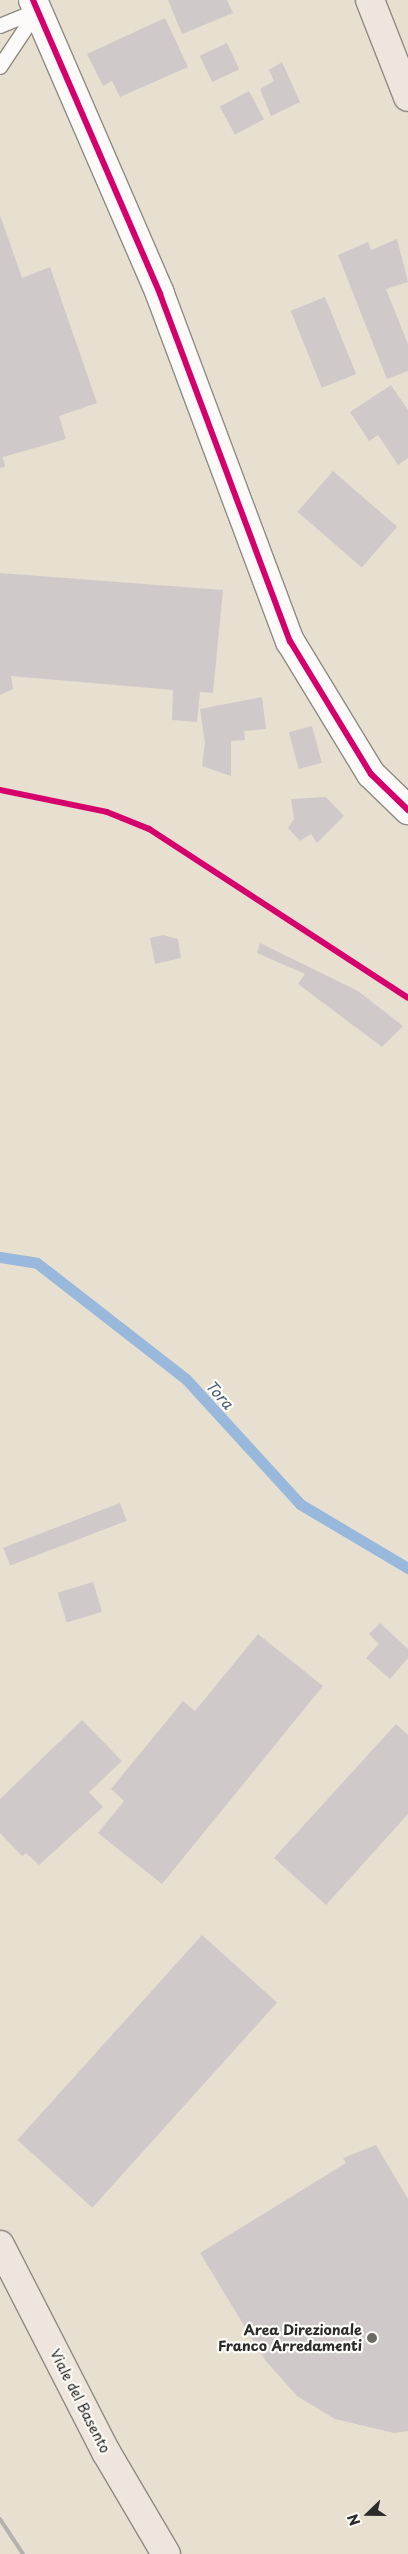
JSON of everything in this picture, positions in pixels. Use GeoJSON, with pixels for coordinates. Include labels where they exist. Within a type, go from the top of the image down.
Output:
{"type":"FeatureCollection","features":[{"type":"Feature","properties":{"kind":"main road"},"geometry":{"type":"LineString","coordinates":[[370,0],[408,97]]}},
{"type":"Feature","properties":{"kind":"main road","name":"Viale del Basento"},"geometry":{"type":"LineString","coordinates":[[0,2245],[106,2452],[166,2554]]}},
{"type":"Feature","properties":{"kind":"street"},"geometry":{"type":"LineString","coordinates":[[36,5],[160,294],[290,641],[370,774],[408,810]]}},
{"type":"Feature","properties":{"kind":"lane"},"geometry":{"type":"LineString","coordinates":[[0,26],[36,5]]}},
{"type":"Feature","properties":{"kind":"lane"},"geometry":{"type":"LineString","coordinates":[[0,67],[36,5]]}},
{"type":"Feature","properties":{"kind":"building"},"geometry":{"type":"Polygon","coordinates":[[[168,0],[227,0],[233,13],[182,34],[168,0]]]}},
{"type":"Feature","properties":{"kind":"building"},"geometry":{"type":"Polygon","coordinates":[[[165,18],[188,67],[120,97],[112,81],[103,86],[87,54],[165,18]]]}},
{"type":"Feature","properties":{"kind":"building"},"geometry":{"type":"Polygon","coordinates":[[[227,43],[239,69],[212,82],[200,56],[227,43]]]}},
{"type":"Feature","properties":{"kind":"building"},"geometry":{"type":"Polygon","coordinates":[[[282,62],[300,102],[271,116],[260,89],[274,81],[269,70],[282,62]]]}},
{"type":"Feature","properties":{"kind":"building"},"geometry":{"type":"Polygon","coordinates":[[[249,91],[264,119],[235,135],[220,106],[249,91]]]}},
{"type":"Feature","properties":{"kind":"building"},"geometry":{"type":"Polygon","coordinates":[[[0,215],[22,278],[50,267],[97,403],[59,416],[66,439],[3,457],[5,467],[0,468],[0,215]]]}},
{"type":"Feature","properties":{"kind":"building"},"geometry":{"type":"Polygon","coordinates":[[[397,239],[408,282],[386,289],[408,344],[408,371],[387,379],[338,255],[368,242],[371,250],[397,239]]]}},
{"type":"Feature","properties":{"kind":"building"},"geometry":{"type":"Polygon","coordinates":[[[325,297],[356,374],[322,388],[291,311],[325,297]]]}},
{"type":"Feature","properties":{"kind":"building"},"geometry":{"type":"Polygon","coordinates":[[[391,385],[408,410],[408,458],[398,465],[378,435],[369,441],[350,412],[391,385]]]}},
{"type":"Feature","properties":{"kind":"building"},"geometry":{"type":"Polygon","coordinates":[[[333,471],[397,527],[362,568],[298,512],[333,471]]]}},
{"type":"Feature","properties":{"kind":"building"},"geometry":{"type":"Polygon","coordinates":[[[0,573],[223,590],[213,693],[200,692],[197,722],[172,720],[173,690],[11,676],[13,689],[0,695],[0,573]]]}},
{"type":"Feature","properties":{"kind":"building"},"geometry":{"type":"Polygon","coordinates":[[[262,697],[266,729],[244,731],[245,740],[231,741],[231,776],[202,766],[205,743],[200,709],[262,697]]]}},
{"type":"Feature","properties":{"kind":"building"},"geometry":{"type":"Polygon","coordinates":[[[312,726],[322,763],[299,769],[289,732],[312,726]]]}},
{"type":"Feature","properties":{"kind":"building"},"geometry":{"type":"Polygon","coordinates":[[[326,797],[344,816],[317,843],[311,834],[300,841],[288,828],[294,819],[291,799],[326,797]]]}},
{"type":"Feature","properties":{"kind":"building"},"geometry":{"type":"Polygon","coordinates":[[[163,935],[178,939],[181,958],[155,964],[150,938],[163,935]]]}},
{"type":"Feature","properties":{"kind":"building"},"geometry":{"type":"Polygon","coordinates":[[[260,943],[358,991],[403,1026],[382,1047],[298,984],[305,974],[257,953],[260,943]]]}},
{"type":"Feature","properties":{"kind":"building"},"geometry":{"type":"Polygon","coordinates":[[[120,1503],[127,1521],[10,1566],[3,1548],[120,1503]]]}},
{"type":"Feature","properties":{"kind":"building"},"geometry":{"type":"Polygon","coordinates":[[[93,1582],[102,1612],[67,1622],[58,1593],[93,1582]]]}},
{"type":"Feature","properties":{"kind":"building"},"geometry":{"type":"Polygon","coordinates":[[[380,1623],[408,1649],[408,1658],[390,1679],[366,1658],[379,1644],[369,1634],[380,1623]]]}},
{"type":"Feature","properties":{"kind":"building"},"geometry":{"type":"Polygon","coordinates":[[[258,1634],[323,1686],[162,1884],[98,1833],[124,1801],[111,1789],[183,1701],[195,1711],[258,1634]]]}},
{"type":"Feature","properties":{"kind":"building"},"geometry":{"type":"Polygon","coordinates":[[[82,1720],[122,1761],[89,1792],[103,1807],[39,1865],[26,1853],[22,1856],[0,1833],[0,1799],[82,1720]]]}},
{"type":"Feature","properties":{"kind":"building"},"geometry":{"type":"Polygon","coordinates":[[[396,1724],[408,1735],[408,1814],[326,1905],[274,1858],[396,1724]]]}},
{"type":"Feature","properties":{"kind":"building"},"geometry":{"type":"Polygon","coordinates":[[[202,1935],[277,2003],[92,2208],[17,2140],[202,1935]]]}},
{"type":"Feature","properties":{"kind":"building"},"geometry":{"type":"Polygon","coordinates":[[[376,2145],[408,2199],[408,2431],[394,2433],[335,2419],[297,2396],[265,2360],[200,2253],[346,2163],[343,2158],[376,2145]]]}},
{"type":"Feature","properties":{"kind":"waterway","name":"Tora"},"geometry":{"type":"LineString","coordinates":[[0,1257],[37,1263],[186,1379],[300,1504],[408,1568]]}},
{"type":"Feature","properties":{"kind":"railway"},"geometry":{"type":"LineString","coordinates":[[0,2519],[23,2554]]}},
{"type":"Feature","properties":{"kind":"cycle path"},"geometry":{"type":"LineString","coordinates":[[33,0],[160,294],[290,641],[371,774],[408,810]]}},
{"type":"Feature","properties":{"kind":"cycle path"},"geometry":{"type":"LineString","coordinates":[[0,790],[107,812],[149,829],[408,998]]}},
{"type":"Feature","properties":{"kind":"place","name":"Area Direzionale Franco Arredamenti"},"geometry":{"type":"Point","coordinates":[372,2338]}}]}
